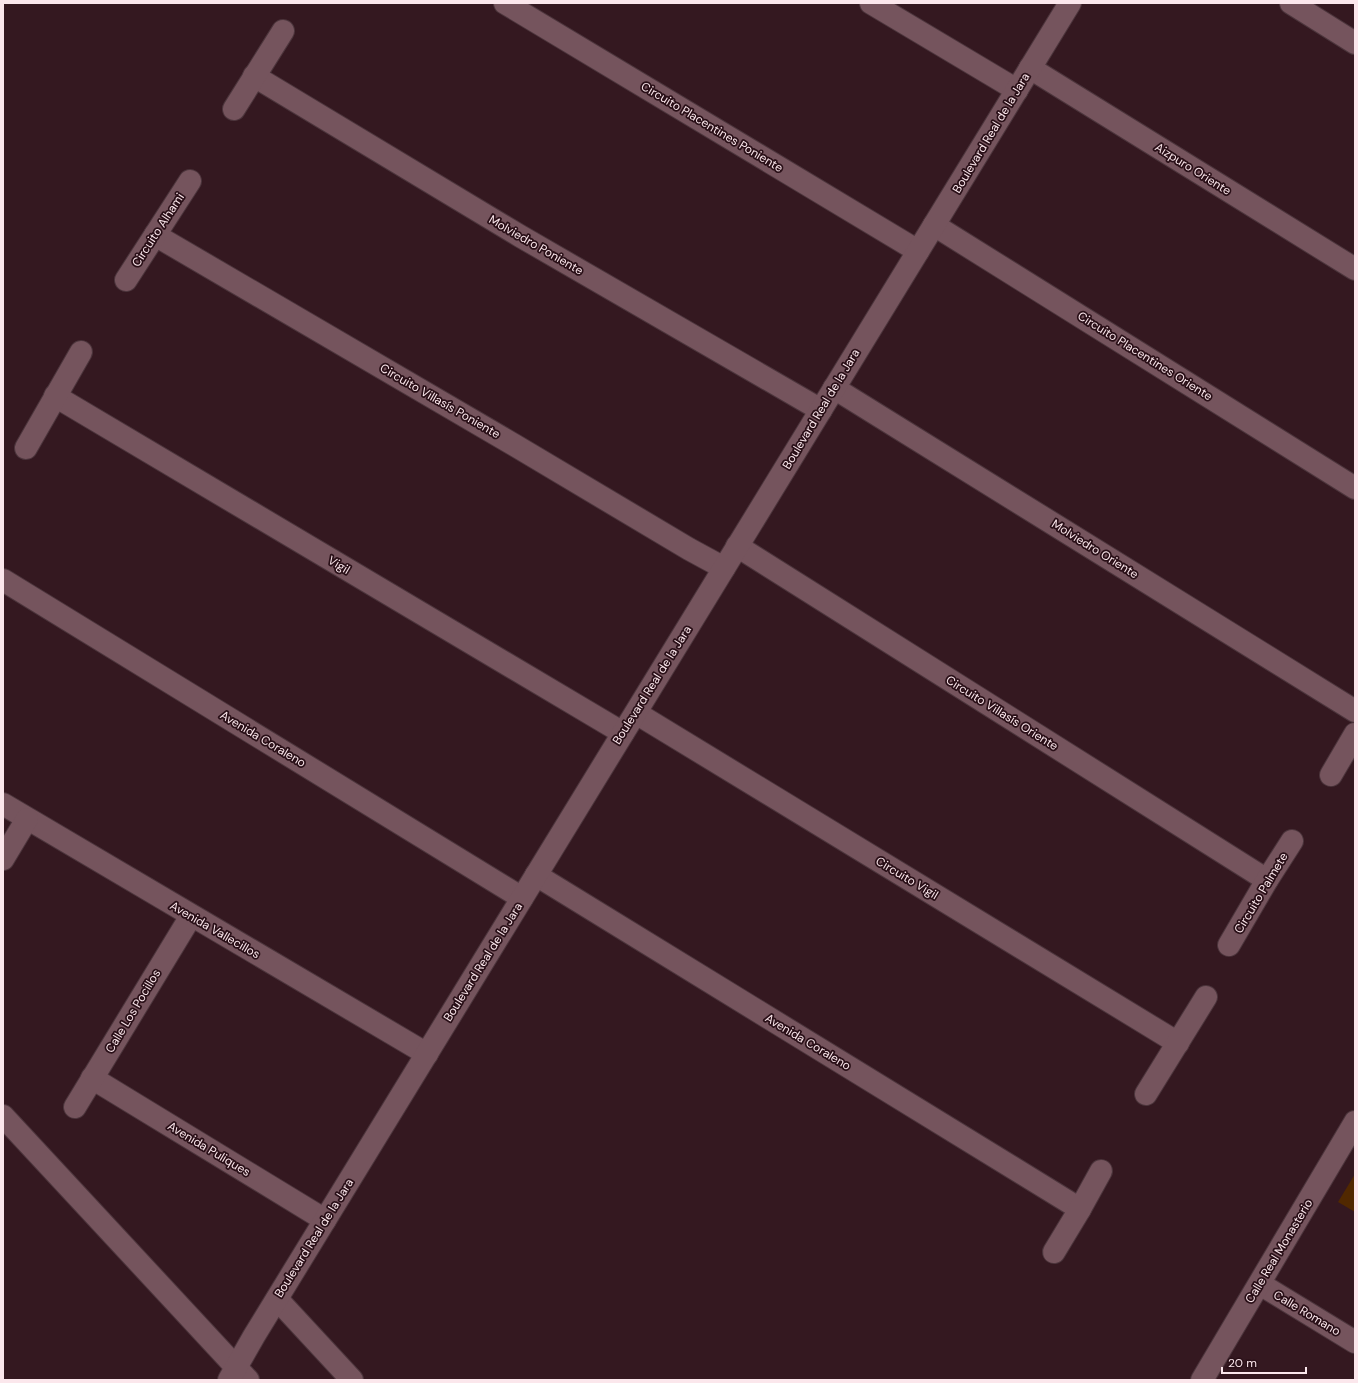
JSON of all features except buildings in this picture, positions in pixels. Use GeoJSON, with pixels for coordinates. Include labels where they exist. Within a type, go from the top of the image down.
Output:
{"type":"FeatureCollection","features":[{"type":"Feature","properties":{"kind":"street","name":"Circuito Placentines Poniente"},"geometry":{"type":"LineString","coordinates":[[505,3],[918,251]]}},
{"type":"Feature","properties":{"kind":"street"},"geometry":{"type":"LineString","coordinates":[[871,3],[1017,90]]}},
{"type":"Feature","properties":{"kind":"street","name":"Boulevard Real de la Jara"},"geometry":{"type":"LineString","coordinates":[[238,1376],[254,1336],[1070,3]]}},
{"type":"Feature","properties":{"kind":"street"},"geometry":{"type":"LineString","coordinates":[[1291,3],[1355,43]]}},
{"type":"Feature","properties":{"kind":"street"},"geometry":{"type":"LineString","coordinates":[[234,109],[283,30]]}},
{"type":"Feature","properties":{"kind":"street","name":"Aizpuro Oriente"},"geometry":{"type":"LineString","coordinates":[[1030,68],[1355,269]]}},
{"type":"Feature","properties":{"kind":"street","name":"Molviedro Poniente"},"geometry":{"type":"LineString","coordinates":[[254,76],[520,236],[821,410]]}},
{"type":"Feature","properties":{"kind":"street","name":"Circuito Alhami"},"geometry":{"type":"LineString","coordinates":[[126,280],[190,181]]}},
{"type":"Feature","properties":{"kind":"street","name":"Circuito Placentines Oriente"},"geometry":{"type":"LineString","coordinates":[[934,224],[1355,488]]}},
{"type":"Feature","properties":{"kind":"street","name":"Circuito Villasís Poniente"},"geometry":{"type":"LineString","coordinates":[[155,235],[689,549],[724,568]]}},
{"type":"Feature","properties":{"kind":"street"},"geometry":{"type":"LineString","coordinates":[[26,448],[54,396],[81,352]]}},
{"type":"Feature","properties":{"kind":"street","name":"Molviedro Oriente"},"geometry":{"type":"LineString","coordinates":[[834,388],[1355,711]]}},
{"type":"Feature","properties":{"kind":"street","name":"Vigil"},"geometry":{"type":"LineString","coordinates":[[54,396],[623,733]]}},
{"type":"Feature","properties":{"kind":"street","name":"Circuito Villasís Oriente"},"geometry":{"type":"LineString","coordinates":[[737,546],[1267,880]]}},
{"type":"Feature","properties":{"kind":"street","name":"Avenida Coraleno"},"geometry":{"type":"LineString","coordinates":[[3,580],[522,898]]}},
{"type":"Feature","properties":{"kind":"street","name":"Circuito Vigil"},"geometry":{"type":"LineString","coordinates":[[636,713],[1178,1043]]}},
{"type":"Feature","properties":{"kind":"street"},"geometry":{"type":"LineString","coordinates":[[1331,774],[1355,734]]}},
{"type":"Feature","properties":{"kind":"street","name":"Avenida Vallecillos"},"geometry":{"type":"LineString","coordinates":[[3,804],[427,1054]]}},
{"type":"Feature","properties":{"kind":"street"},"geometry":{"type":"LineString","coordinates":[[3,859],[27,819]]}},
{"type":"Feature","properties":{"kind":"street","name":"Circuito Palmete"},"geometry":{"type":"LineString","coordinates":[[1229,945],[1292,840]]}},
{"type":"Feature","properties":{"kind":"street","name":"Avenida Coraleno"},"geometry":{"type":"LineString","coordinates":[[536,875],[1080,1209]]}},
{"type":"Feature","properties":{"kind":"street","name":"Calle Los Pocillos"},"geometry":{"type":"LineString","coordinates":[[75,1107],[191,916]]}},
{"type":"Feature","properties":{"kind":"street"},"geometry":{"type":"LineString","coordinates":[[1146,1094],[1206,997]]}},
{"type":"Feature","properties":{"kind":"street","name":"Avenida Puliques"},"geometry":{"type":"LineString","coordinates":[[92,1078],[325,1220]]}},
{"type":"Feature","properties":{"kind":"street"},"geometry":{"type":"LineString","coordinates":[[3,1116],[238,1376]]}},
{"type":"Feature","properties":{"kind":"street","name":"Calle Real Monasterio"},"geometry":{"type":"LineString","coordinates":[[1202,1380],[1355,1122]]}},
{"type":"Feature","properties":{"kind":"street"},"geometry":{"type":"LineString","coordinates":[[1054,1252],[1102,1171]]}},
{"type":"Feature","properties":{"kind":"street","name":"Calle Romano"},"geometry":{"type":"LineString","coordinates":[[1260,1284],[1355,1342]]}},
{"type":"Feature","properties":{"kind":"street"},"geometry":{"type":"LineString","coordinates":[[277,1299],[352,1380]]}},
{"type":"Feature","properties":{"kind":"shaded area"},"geometry":{"type":"Polygon","coordinates":[[[1355,1174],[1355,1212],[1338,1202],[1355,1174]]]}}]}
